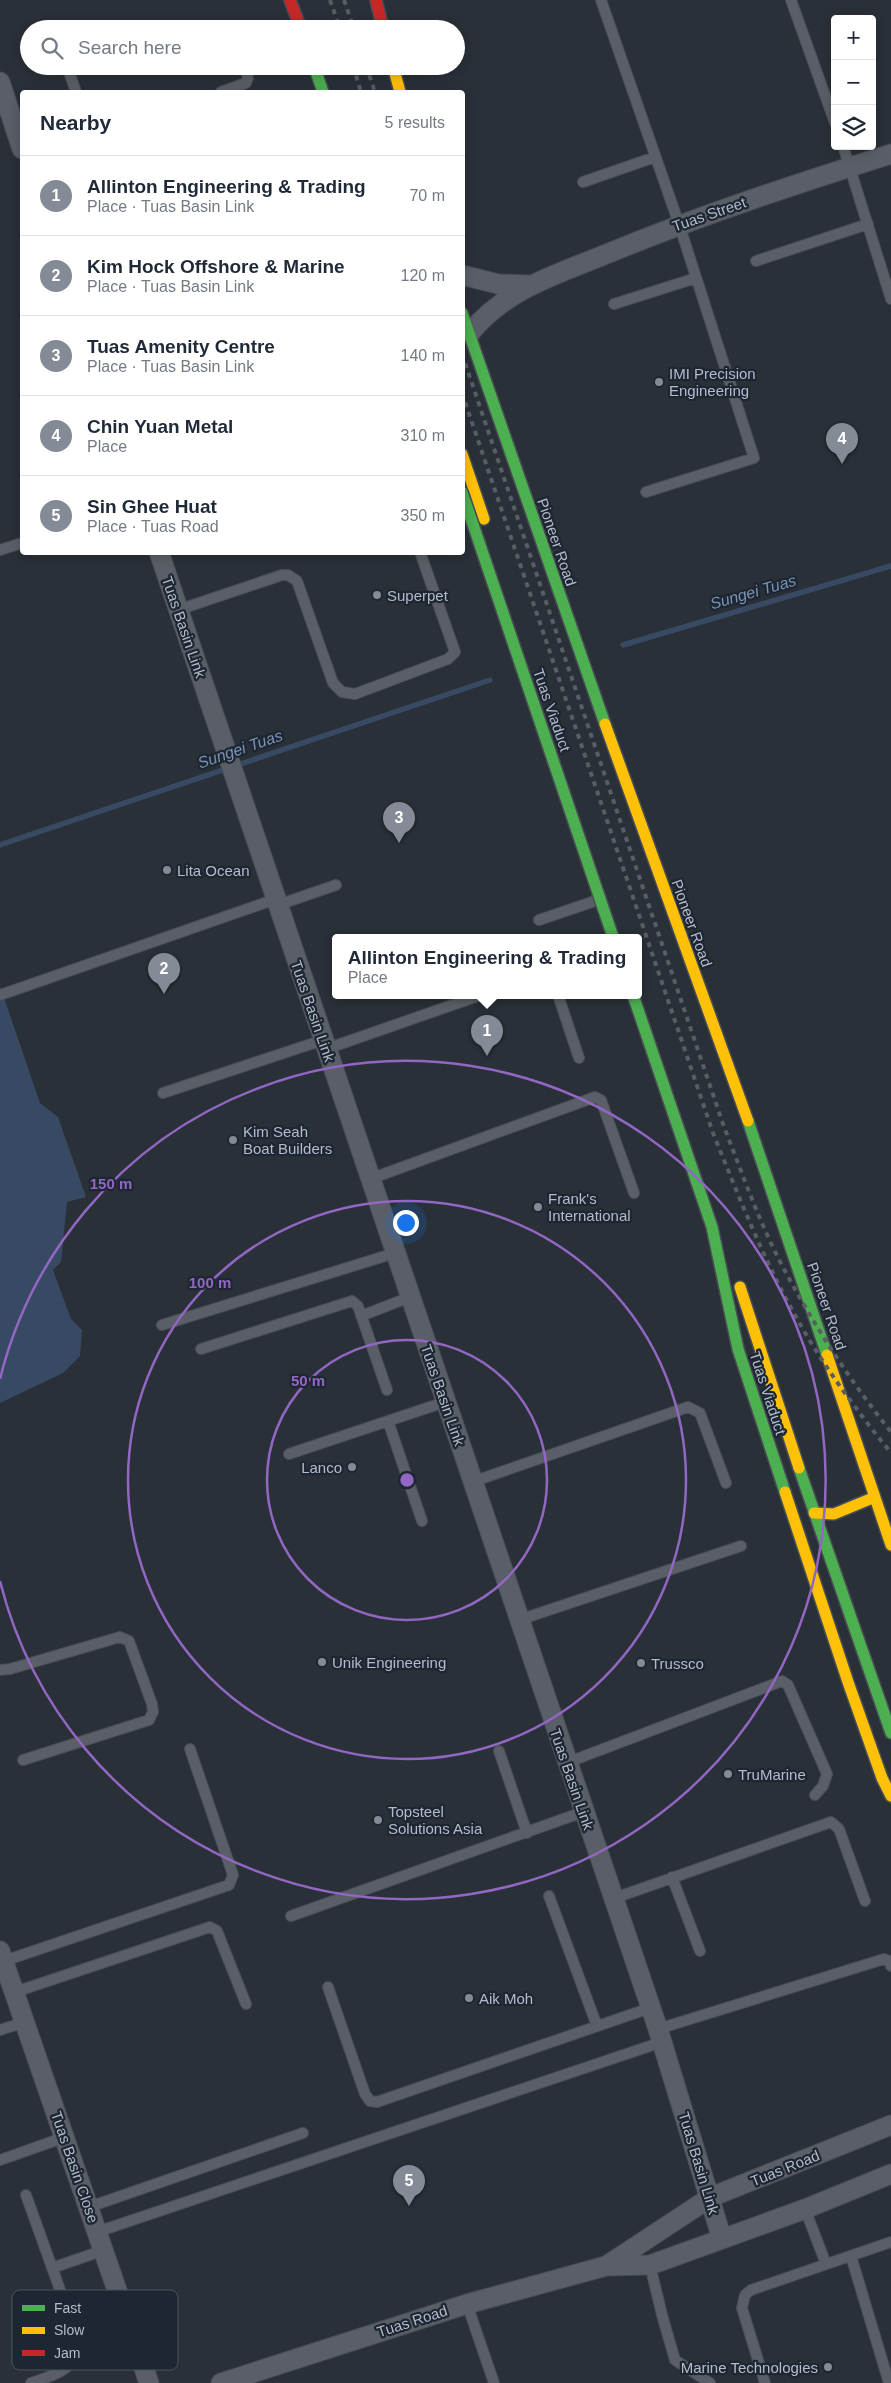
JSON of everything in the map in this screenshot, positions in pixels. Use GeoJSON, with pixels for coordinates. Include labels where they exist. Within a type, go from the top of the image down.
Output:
{"type":"FeatureCollection","features":[{"type":"Feature","properties":{"kind":"main road"},"geometry":{"type":"LineString","coordinates":[[290,0],[297,20]]}},
{"type":"Feature","properties":{"kind":"main road"},"geometry":{"type":"LineString","coordinates":[[376,0],[381,20]]}},
{"type":"Feature","properties":{"kind":"main road"},"geometry":{"type":"LineString","coordinates":[[317,75],[322,90]]}},
{"type":"Feature","properties":{"kind":"main road"},"geometry":{"type":"LineString","coordinates":[[395,75],[399,90]]}},
{"type":"Feature","properties":{"kind":"main road","name":"Pioneer Road"},"geometry":{"type":"LineString","coordinates":[[465,320],[558,591],[770,1183],[891,1545]]}},
{"type":"Feature","properties":{"kind":"main road"},"geometry":{"type":"LineString","coordinates":[[465,463],[488,529]]}},
{"type":"Feature","properties":{"kind":"main road","name":"Tuas Viaduct"},"geometry":{"type":"LineString","coordinates":[[465,501],[613,934]]}},
{"type":"Feature","properties":{"kind":"main road"},"geometry":{"type":"LineString","coordinates":[[516,613],[623,929]]}},
{"type":"Feature","properties":{"kind":"main road"},"geometry":{"type":"LineString","coordinates":[[640,999],[730,1256]]}},
{"type":"Feature","properties":{"kind":"main road","name":"Tuas Viaduct"},"geometry":{"type":"LineString","coordinates":[[640,999],[712,1227],[738,1349],[848,1682],[882,1778],[891,1796]]}},
{"type":"Feature","properties":{"kind":"main road"},"geometry":{"type":"LineString","coordinates":[[736,1275],[814,1513],[891,1733]]}},
{"type":"Feature","properties":{"kind":"main road"},"geometry":{"type":"LineString","coordinates":[[814,1513],[834,1514],[875,1497]]}},
{"type":"Feature","properties":{"kind":"street"},"geometry":{"type":"LineString","coordinates":[[0,82],[20,143]]}},
{"type":"Feature","properties":{"kind":"street","name":"Tuas Street"},"geometry":{"type":"LineString","coordinates":[[470,333],[484,315],[531,285],[678,224],[891,154]]}},
{"type":"Feature","properties":{"kind":"street","name":"Tuas Street"},"geometry":{"type":"LineString","coordinates":[[465,276],[498,284],[531,285]]}},
{"type":"Feature","properties":{"kind":"street","name":"Tuas Basin Link"},"geometry":{"type":"LineString","coordinates":[[160,555],[612,1899],[660,2036],[722,2239]]}},
{"type":"Feature","properties":{"kind":"street","name":"Tuas Basin Close"},"geometry":{"type":"LineString","coordinates":[[2,1956],[118,2290]]}},
{"type":"Feature","properties":{"kind":"street","name":"Tuas Road"},"geometry":{"type":"LineString","coordinates":[[606,2266],[710,2197],[891,2125]]}},
{"type":"Feature","properties":{"kind":"street","name":"Tuas Road"},"geometry":{"type":"LineString","coordinates":[[221,2383],[467,2304],[606,2266],[650,2265],[805,2209],[891,2174]]}},
{"type":"Feature","properties":{"kind":"street","name":"Tuas Basin Close"},"geometry":{"type":"LineString","coordinates":[[145,2370],[149,2383]]}},
{"type":"Feature","properties":{"kind":"lane"},"geometry":{"type":"LineString","coordinates":[[601,0],[678,224],[754,458],[646,492]]}},
{"type":"Feature","properties":{"kind":"lane"},"geometry":{"type":"LineString","coordinates":[[790,0],[831,112]]}},
{"type":"Feature","properties":{"kind":"lane"},"geometry":{"type":"LineString","coordinates":[[70,75],[75,90]]}},
{"type":"Feature","properties":{"kind":"lane"},"geometry":{"type":"LineString","coordinates":[[227,90],[246,83],[247,75]]}},
{"type":"Feature","properties":{"kind":"lane"},"geometry":{"type":"LineString","coordinates":[[844,150],[891,299]]}},
{"type":"Feature","properties":{"kind":"lane"},"geometry":{"type":"LineString","coordinates":[[583,182],[655,157]]}},
{"type":"Feature","properties":{"kind":"lane"},"geometry":{"type":"LineString","coordinates":[[756,262],[868,224]]}},
{"type":"Feature","properties":{"kind":"lane"},"geometry":{"type":"LineString","coordinates":[[614,304],[696,278]]}},
{"type":"Feature","properties":{"kind":"lane"},"geometry":{"type":"LineString","coordinates":[[0,550],[20,544]]}},
{"type":"Feature","properties":{"kind":"lane"},"geometry":{"type":"LineString","coordinates":[[178,610],[282,575],[292,577],[298,581],[333,683],[342,692],[355,694],[448,659],[455,652],[421,555]]}},
{"type":"Feature","properties":{"kind":"lane"},"geometry":{"type":"LineString","coordinates":[[0,995],[277,902],[336,885]]}},
{"type":"Feature","properties":{"kind":"lane"},"geometry":{"type":"LineString","coordinates":[[539,920],[611,896]]}},
{"type":"Feature","properties":{"kind":"lane"},"geometry":{"type":"LineString","coordinates":[[163,1093],[468,999]]}},
{"type":"Feature","properties":{"kind":"lane"},"geometry":{"type":"LineString","coordinates":[[559,999],[579,1058]]}},
{"type":"Feature","properties":{"kind":"lane"},"geometry":{"type":"LineString","coordinates":[[370,1179],[595,1097],[602,1100],[634,1193]]}},
{"type":"Feature","properties":{"kind":"lane"},"geometry":{"type":"LineString","coordinates":[[162,1325],[395,1253]]}},
{"type":"Feature","properties":{"kind":"lane"},"geometry":{"type":"LineString","coordinates":[[361,1316],[410,1297]]}},
{"type":"Feature","properties":{"kind":"lane"},"geometry":{"type":"LineString","coordinates":[[201,1349],[348,1301],[355,1303],[361,1316],[387,1390]]}},
{"type":"Feature","properties":{"kind":"lane"},"geometry":{"type":"LineString","coordinates":[[289,1454],[445,1402]]}},
{"type":"Feature","properties":{"kind":"lane"},"geometry":{"type":"LineString","coordinates":[[472,1482],[688,1407],[700,1413],[726,1483]]}},
{"type":"Feature","properties":{"kind":"lane"},"geometry":{"type":"LineString","coordinates":[[388,1421],[422,1521]]}},
{"type":"Feature","properties":{"kind":"lane"},"geometry":{"type":"LineString","coordinates":[[519,1620],[741,1546]]}},
{"type":"Feature","properties":{"kind":"lane"},"geometry":{"type":"LineString","coordinates":[[0,1670],[10,1669],[120,1637],[129,1641],[152,1704],[153,1712],[149,1720],[22,1760]]}},
{"type":"Feature","properties":{"kind":"lane"},"geometry":{"type":"LineString","coordinates":[[566,1762],[782,1680],[788,1684],[826,1774],[823,1786],[815,1795]]}},
{"type":"Feature","properties":{"kind":"lane"},"geometry":{"type":"LineString","coordinates":[[2,1956],[229,1885],[233,1875],[190,1749]]}},
{"type":"Feature","properties":{"kind":"lane"},"geometry":{"type":"LineString","coordinates":[[499,1751],[527,1832]]}},
{"type":"Feature","properties":{"kind":"lane"},"geometry":{"type":"LineString","coordinates":[[290,1916],[583,1812]]}},
{"type":"Feature","properties":{"kind":"lane"},"geometry":{"type":"LineString","coordinates":[[612,1899],[831,1822],[839,1829],[866,1901]]}},
{"type":"Feature","properties":{"kind":"lane"},"geometry":{"type":"LineString","coordinates":[[672,1878],[700,1951]]}},
{"type":"Feature","properties":{"kind":"lane"},"geometry":{"type":"LineString","coordinates":[[549,1896],[597,2026]]}},
{"type":"Feature","properties":{"kind":"lane"},"geometry":{"type":"LineString","coordinates":[[14,1992],[210,1927],[217,1931],[246,2004]]}},
{"type":"Feature","properties":{"kind":"lane"},"geometry":{"type":"LineString","coordinates":[[97,2232],[884,1959],[889,1961],[891,1966]]}},
{"type":"Feature","properties":{"kind":"lane"},"geometry":{"type":"LineString","coordinates":[[328,1987],[364,2094],[370,2101],[377,2102],[650,2008]]}},
{"type":"Feature","properties":{"kind":"lane"},"geometry":{"type":"LineString","coordinates":[[0,2030],[25,2022]]}},
{"type":"Feature","properties":{"kind":"lane"},"geometry":{"type":"LineString","coordinates":[[88,2206],[303,2133]]}},
{"type":"Feature","properties":{"kind":"lane"},"geometry":{"type":"LineString","coordinates":[[0,2160],[65,2137]]}},
{"type":"Feature","properties":{"kind":"lane"},"geometry":{"type":"LineString","coordinates":[[26,2195],[60,2290]]}},
{"type":"Feature","properties":{"kind":"lane"},"geometry":{"type":"LineString","coordinates":[[805,2209],[826,2264]]}},
{"type":"Feature","properties":{"kind":"lane"},"geometry":{"type":"LineString","coordinates":[[765,2383],[742,2308],[745,2295],[751,2290],[891,2242]]}},
{"type":"Feature","properties":{"kind":"lane"},"geometry":{"type":"LineString","coordinates":[[52,2268],[104,2250]]}},
{"type":"Feature","properties":{"kind":"lane"},"geometry":{"type":"LineString","coordinates":[[851,2256],[889,2383]]}},
{"type":"Feature","properties":{"kind":"lane"},"geometry":{"type":"LineString","coordinates":[[650,2265],[675,2360],[710,2383]]}},
{"type":"Feature","properties":{"kind":"lane"},"geometry":{"type":"LineString","coordinates":[[467,2304],[494,2383]]}},
{"type":"Feature","properties":{"kind":"lane"},"geometry":{"type":"LineString","coordinates":[[31,2383],[64,2370]]}},
{"type":"Feature","properties":{"kind":"water"},"geometry":{"type":"Polygon","coordinates":[[[0,986],[40,1103],[58,1117],[86,1197],[67,1202],[61,1262],[53,1270],[71,1319],[82,1330],[80,1356],[63,1373],[0,1403],[0,986]]]}},
{"type":"Feature","properties":{"kind":"waterway","name":"Sungei Tuas"},"geometry":{"type":"LineString","coordinates":[[623,645],[891,566]]}},
{"type":"Feature","properties":{"kind":"waterway","name":"Sungei Tuas"},"geometry":{"type":"LineString","coordinates":[[0,845],[490,680]]}},
{"type":"Feature","properties":{"kind":"railway"},"geometry":{"type":"LineString","coordinates":[[330,0],[337,20]]}},
{"type":"Feature","properties":{"kind":"railway"},"geometry":{"type":"LineString","coordinates":[[344,0],[351,20]]}},
{"type":"Feature","properties":{"kind":"railway"},"geometry":{"type":"LineString","coordinates":[[356,75],[360,90]]}},
{"type":"Feature","properties":{"kind":"railway"},"geometry":{"type":"LineString","coordinates":[[369,75],[374,90]]}},
{"type":"Feature","properties":{"kind":"railway"},"geometry":{"type":"LineString","coordinates":[[465,363],[724,1127],[752,1200],[776,1254],[809,1313],[834,1354],[891,1432]]}},
{"type":"Feature","properties":{"kind":"railway"},"geometry":{"type":"LineString","coordinates":[[465,402],[713,1133],[759,1243],[801,1326],[837,1382],[891,1453]]}},
{"type":"Feature","properties":{"kind":"traffic: fast"},"geometry":{"type":"LineString","coordinates":[[317,75],[322,90]]}},
{"type":"Feature","properties":{"kind":"traffic: fast"},"geometry":{"type":"LineString","coordinates":[[465,322],[605,724]]}},
{"type":"Feature","properties":{"kind":"traffic: fast"},"geometry":{"type":"LineString","coordinates":[[465,501],[612,934]]}},
{"type":"Feature","properties":{"kind":"traffic: fast"},"geometry":{"type":"LineString","coordinates":[[634,999],[712,1227],[738,1349],[785,1492]]}},
{"type":"Feature","properties":{"kind":"traffic: fast"},"geometry":{"type":"LineString","coordinates":[[748,1121],[827,1355]]}},
{"type":"Feature","properties":{"kind":"traffic: fast"},"geometry":{"type":"LineString","coordinates":[[799,1468],[891,1733]]}},
{"type":"Feature","properties":{"kind":"traffic: slow"},"geometry":{"type":"LineString","coordinates":[[395,75],[399,90]]}},
{"type":"Feature","properties":{"kind":"traffic: slow"},"geometry":{"type":"LineString","coordinates":[[465,463],[484,519]]}},
{"type":"Feature","properties":{"kind":"traffic: slow"},"geometry":{"type":"LineString","coordinates":[[605,724],[748,1121]]}},
{"type":"Feature","properties":{"kind":"traffic: slow"},"geometry":{"type":"LineString","coordinates":[[740,1287],[799,1468]]}},
{"type":"Feature","properties":{"kind":"traffic: slow"},"geometry":{"type":"LineString","coordinates":[[827,1355],[891,1545]]}},
{"type":"Feature","properties":{"kind":"traffic: slow"},"geometry":{"type":"LineString","coordinates":[[785,1492],[848,1682],[882,1778],[891,1796]]}},
{"type":"Feature","properties":{"kind":"traffic: slow"},"geometry":{"type":"LineString","coordinates":[[814,1513],[834,1514],[875,1497]]}},
{"type":"Feature","properties":{"kind":"traffic: jam"},"geometry":{"type":"LineString","coordinates":[[290,0],[298,20]]}},
{"type":"Feature","properties":{"kind":"traffic: jam"},"geometry":{"type":"LineString","coordinates":[[376,0],[381,20]]}},
{"type":"Feature","properties":{"kind":"place","name":"IMI Precision Engineering"},"geometry":{"type":"Point","coordinates":[659,382]}},
{"type":"Feature","properties":{"kind":"place","name":"Chin Yuan Metal"},"geometry":{"type":"Point","coordinates":[842,464]}},
{"type":"Feature","properties":{"kind":"place","name":"Superpet"},"geometry":{"type":"Point","coordinates":[377,595]}},
{"type":"Feature","properties":{"kind":"place","name":"Tuas Amenity Centre"},"geometry":{"type":"Point","coordinates":[399,843]}},
{"type":"Feature","properties":{"kind":"place","name":"Lita Ocean"},"geometry":{"type":"Point","coordinates":[167,870]}},
{"type":"Feature","properties":{"kind":"place","name":"Kim Hock Offshore & Marine"},"geometry":{"type":"Point","coordinates":[164,994]}},
{"type":"Feature","properties":{"kind":"place","name":"Allinton Engineering & Trading"},"geometry":{"type":"Point","coordinates":[487,1056]}},
{"type":"Feature","properties":{"kind":"place","name":"Kim Seah Boat Builders"},"geometry":{"type":"Point","coordinates":[233,1140]}},
{"type":"Feature","properties":{"kind":"place","name":"Frank's International"},"geometry":{"type":"Point","coordinates":[538,1207]}},
{"type":"Feature","properties":{"kind":"place","name":"Lanco"},"geometry":{"type":"Point","coordinates":[352,1467]}},
{"type":"Feature","properties":{"kind":"place","name":"Unik Engineering"},"geometry":{"type":"Point","coordinates":[322,1662]}},
{"type":"Feature","properties":{"kind":"place","name":"Trussco"},"geometry":{"type":"Point","coordinates":[641,1663]}},
{"type":"Feature","properties":{"kind":"place","name":"TruMarine"},"geometry":{"type":"Point","coordinates":[728,1774]}},
{"type":"Feature","properties":{"kind":"place","name":"Topsteel Solutions Asia"},"geometry":{"type":"Point","coordinates":[378,1820]}},
{"type":"Feature","properties":{"kind":"place","name":"Aik Moh"},"geometry":{"type":"Point","coordinates":[469,1998]}},
{"type":"Feature","properties":{"kind":"place","name":"Sin Ghee Huat"},"geometry":{"type":"Point","coordinates":[409,2206]}},
{"type":"Feature","properties":{"kind":"place","name":"Marine Technologies"},"geometry":{"type":"Point","coordinates":[828,2367]}}]}
